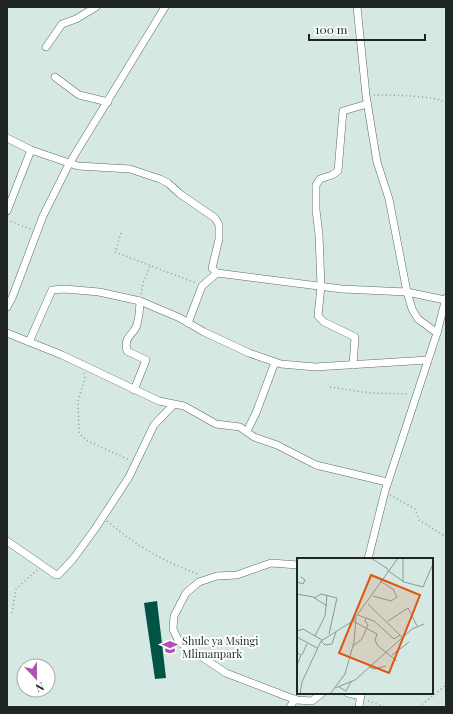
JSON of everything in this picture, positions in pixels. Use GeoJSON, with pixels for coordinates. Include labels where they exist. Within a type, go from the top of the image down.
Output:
{"type":"FeatureCollection","features":[{"type":"Feature","properties":{"kind":"street"},"geometry":{"type":"LineString","coordinates":[[46,47],[62,24],[76,19],[96,7]]}},
{"type":"Feature","properties":{"kind":"street"},"geometry":{"type":"LineString","coordinates":[[7,307],[12,298],[36,232],[69,164],[165,7]]}},
{"type":"Feature","properties":{"kind":"street"},"geometry":{"type":"LineString","coordinates":[[357,7],[367,104],[377,162],[396,227],[407,292],[412,309],[418,319],[436,334]]}},
{"type":"Feature","properties":{"kind":"street"},"geometry":{"type":"LineString","coordinates":[[55,76],[79,95],[108,102]]}},
{"type":"Feature","properties":{"kind":"street"},"geometry":{"type":"LineString","coordinates":[[353,365],[355,337],[324,322],[318,316],[317,311],[320,286],[319,235],[316,210],[317,181],[320,178],[332,175],[338,171],[343,111],[367,104]]}},
{"type":"Feature","properties":{"kind":"street"},"geometry":{"type":"LineString","coordinates":[[7,138],[31,150],[69,164],[87,168],[139,171],[164,181],[215,218],[220,230],[212,268],[217,273],[342,289],[407,292],[446,299],[428,360],[387,482],[368,558]]}},
{"type":"Feature","properties":{"kind":"street"},"geometry":{"type":"LineString","coordinates":[[7,211],[31,150]]}},
{"type":"Feature","properties":{"kind":"street"},"geometry":{"type":"LineString","coordinates":[[188,323],[202,286],[217,273]]}},
{"type":"Feature","properties":{"kind":"street"},"geometry":{"type":"LineString","coordinates":[[29,342],[50,293],[54,288],[104,293],[140,301],[249,353],[275,362],[302,366],[353,365],[428,360]]}},
{"type":"Feature","properties":{"kind":"street"},"geometry":{"type":"LineString","coordinates":[[134,390],[146,360],[127,351],[126,346],[128,336],[137,326],[140,301]]}},
{"type":"Feature","properties":{"kind":"street"},"geometry":{"type":"LineString","coordinates":[[7,333],[82,364],[134,390],[173,405],[192,409],[216,424],[234,425],[316,465],[387,482]]}},
{"type":"Feature","properties":{"kind":"street"},"geometry":{"type":"LineString","coordinates":[[247,431],[256,413],[275,362]]}},
{"type":"Feature","properties":{"kind":"street"},"geometry":{"type":"LineString","coordinates":[[7,541],[42,566],[58,575],[73,559],[103,518],[136,464],[154,425],[173,405]]}},
{"type":"Feature","properties":{"kind":"street"},"geometry":{"type":"LineString","coordinates":[[297,565],[271,563],[237,575],[207,578],[192,586],[186,593],[174,616],[172,629],[180,642],[226,674],[295,699],[312,701],[321,694]]}},
{"type":"Feature","properties":{"kind":"street"},"geometry":{"type":"LineString","coordinates":[[359,707],[360,696]]}},
{"type":"Feature","properties":{"kind":"street"},"geometry":{"type":"LineString","coordinates":[[290,707],[295,699]]}},
{"type":"Feature","properties":{"kind":"path"},"geometry":{"type":"LineString","coordinates":[[366,95],[432,98],[442,100],[446,103]]}},
{"type":"Feature","properties":{"kind":"path"},"geometry":{"type":"LineString","coordinates":[[7,220],[36,232]]}},
{"type":"Feature","properties":{"kind":"path"},"geometry":{"type":"LineString","coordinates":[[121,233],[114,252],[184,277],[202,286]]}},
{"type":"Feature","properties":{"kind":"path"},"geometry":{"type":"LineString","coordinates":[[140,301],[143,283],[150,266]]}},
{"type":"Feature","properties":{"kind":"path"},"geometry":{"type":"LineString","coordinates":[[82,364],[85,378],[78,401],[79,433],[86,440],[136,464]]}},
{"type":"Feature","properties":{"kind":"path"},"geometry":{"type":"LineString","coordinates":[[330,387],[370,393],[417,394]]}},
{"type":"Feature","properties":{"kind":"path"},"geometry":{"type":"LineString","coordinates":[[385,491],[414,509],[419,520],[446,537]]}},
{"type":"Feature","properties":{"kind":"path"},"geometry":{"type":"LineString","coordinates":[[103,518],[137,545],[153,555],[170,564],[207,578]]}},
{"type":"Feature","properties":{"kind":"path"},"geometry":{"type":"LineString","coordinates":[[12,613],[16,589],[42,566]]}},
{"type":"Feature","properties":{"kind":"path"},"geometry":{"type":"LineString","coordinates":[[419,707],[446,685]]}},
{"type":"Feature","properties":{"kind":"path"},"geometry":{"type":"LineString","coordinates":[[360,696],[385,707]]}},
{"type":"Feature","properties":{"kind":"building"},"geometry":{"type":"Polygon","coordinates":[[[157,601],[166,678],[155,679],[144,603],[157,601]]]}},
{"type":"Feature","properties":{"kind":"place","name":"Shule ya Msingi Mlimanpark"},"geometry":{"type":"Point","coordinates":[170,647]}}]}
